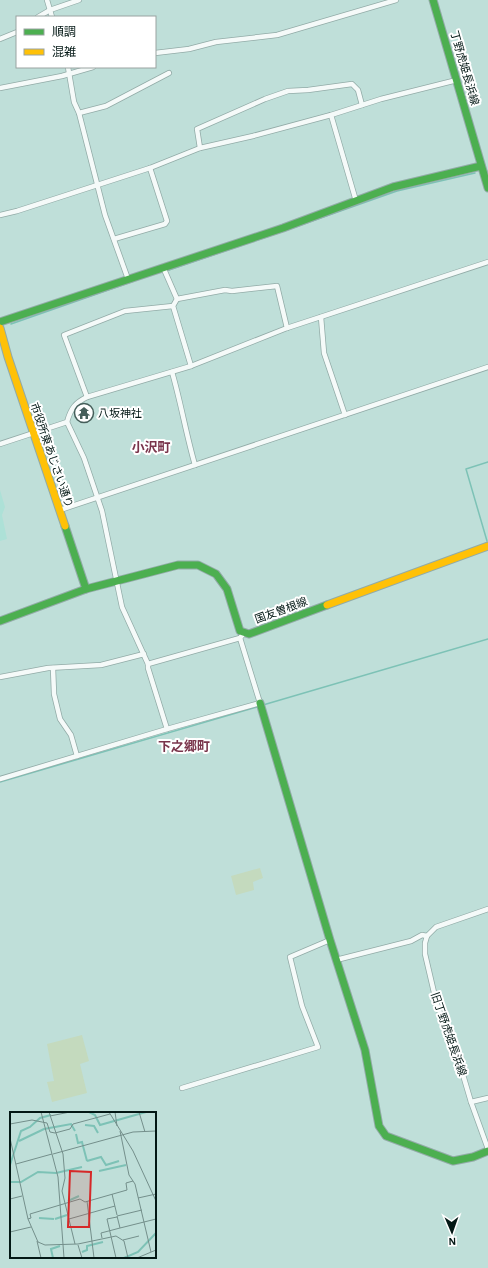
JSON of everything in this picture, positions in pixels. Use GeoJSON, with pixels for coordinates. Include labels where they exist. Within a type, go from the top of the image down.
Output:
{"type":"FeatureCollection","features":[{"type":"Feature","properties":{"kind":"street"},"geometry":{"type":"LineString","coordinates":[[48,0],[52,16]]}},
{"type":"Feature","properties":{"kind":"street"},"geometry":{"type":"LineString","coordinates":[[40,16],[50,10],[79,0]]}},
{"type":"Feature","properties":{"kind":"street"},"geometry":{"type":"LineString","coordinates":[[156,53],[189,49],[216,42],[277,35],[396,0]]}},
{"type":"Feature","properties":{"kind":"street","name":"丁野虎姫長浜線"},"geometry":{"type":"LineString","coordinates":[[433,0],[488,188]]}},
{"type":"Feature","properties":{"kind":"street"},"geometry":{"type":"LineString","coordinates":[[0,39],[16,32]]}},
{"type":"Feature","properties":{"kind":"street"},"geometry":{"type":"LineString","coordinates":[[68,68],[74,102],[79,113],[105,215],[128,279]]}},
{"type":"Feature","properties":{"kind":"street"},"geometry":{"type":"LineString","coordinates":[[0,88],[62,76],[89,68]]}},
{"type":"Feature","properties":{"kind":"street"},"geometry":{"type":"LineString","coordinates":[[79,113],[106,106],[169,73]]}},
{"type":"Feature","properties":{"kind":"street"},"geometry":{"type":"LineString","coordinates":[[0,215],[17,211],[150,168],[200,148],[331,115],[362,105],[457,80]]}},
{"type":"Feature","properties":{"kind":"street"},"geometry":{"type":"LineString","coordinates":[[200,148],[197,129],[264,99],[288,91],[352,84],[358,90],[362,105]]}},
{"type":"Feature","properties":{"kind":"street"},"geometry":{"type":"LineString","coordinates":[[331,115],[356,201]]}},
{"type":"Feature","properties":{"kind":"street"},"geometry":{"type":"LineString","coordinates":[[0,322],[283,228],[400,185],[481,166]]}},
{"type":"Feature","properties":{"kind":"street"},"geometry":{"type":"LineString","coordinates":[[114,239],[165,224],[167,221],[150,168]]}},
{"type":"Feature","properties":{"kind":"street"},"geometry":{"type":"LineString","coordinates":[[167,729],[148,664],[122,607],[102,511],[84,458],[67,422],[76,402],[87,397],[191,366],[287,328],[488,262]]}},
{"type":"Feature","properties":{"kind":"street"},"geometry":{"type":"LineString","coordinates":[[163,267],[177,299]]}},
{"type":"Feature","properties":{"kind":"street"},"geometry":{"type":"LineString","coordinates":[[191,366],[173,306],[177,299],[226,290],[232,291],[277,286],[287,328]]}},
{"type":"Feature","properties":{"kind":"street"},"geometry":{"type":"LineString","coordinates":[[87,397],[64,335],[125,311],[173,306]]}},
{"type":"Feature","properties":{"kind":"street"},"geometry":{"type":"LineString","coordinates":[[321,317],[324,353],[345,415]]}},
{"type":"Feature","properties":{"kind":"street","name":"市役所東あじさい通り"},"geometry":{"type":"LineString","coordinates":[[0,328],[33,433],[86,589]]}},
{"type":"Feature","properties":{"kind":"street"},"geometry":{"type":"LineString","coordinates":[[60,510],[488,367]]}},
{"type":"Feature","properties":{"kind":"street"},"geometry":{"type":"LineString","coordinates":[[172,372],[183,410],[184,428],[195,465]]}},
{"type":"Feature","properties":{"kind":"street"},"geometry":{"type":"LineString","coordinates":[[0,444],[67,422]]}},
{"type":"Feature","properties":{"kind":"street","name":"国友曽根線"},"geometry":{"type":"LineString","coordinates":[[0,621],[86,589],[178,565],[198,565],[216,574],[227,589],[242,636],[488,546]]}},
{"type":"Feature","properties":{"kind":"street"},"geometry":{"type":"LineString","coordinates":[[148,664],[242,636],[260,703],[364,1050],[372,1081],[379,1126],[386,1136],[452,1161],[473,1157],[488,1150]]}},
{"type":"Feature","properties":{"kind":"street"},"geometry":{"type":"LineString","coordinates":[[0,677],[53,668],[101,666],[144,654]]}},
{"type":"Feature","properties":{"kind":"street"},"geometry":{"type":"LineString","coordinates":[[53,668],[54,694],[60,719],[71,735],[77,756]]}},
{"type":"Feature","properties":{"kind":"street"},"geometry":{"type":"LineString","coordinates":[[0,779],[260,703]]}},
{"type":"Feature","properties":{"kind":"street"},"geometry":{"type":"LineString","coordinates":[[336,960],[411,941],[422,935],[427,936],[431,931],[450,921],[488,908]]}},
{"type":"Feature","properties":{"kind":"street","name":"旧丁野虎姫長浜線"},"geometry":{"type":"LineString","coordinates":[[427,936],[425,954],[436,1001],[451,1046],[461,1068],[488,1150]]}},
{"type":"Feature","properties":{"kind":"street"},"geometry":{"type":"LineString","coordinates":[[182,1088],[318,1047],[302,1006],[290,957],[330,940]]}},
{"type":"Feature","properties":{"kind":"street"},"geometry":{"type":"LineString","coordinates":[[471,1102],[488,1098]]}},
{"type":"Feature","properties":{"kind":"shaded area"},"geometry":{"type":"Polygon","coordinates":[[[0,490],[5,507],[2,515],[7,539],[0,541],[0,490]]]}},
{"type":"Feature","properties":{"kind":"shaded area"},"geometry":{"type":"Polygon","coordinates":[[[260,868],[263,878],[253,882],[254,890],[236,895],[231,876],[260,868]]]}},
{"type":"Feature","properties":{"kind":"shaded area"},"geometry":{"type":"Polygon","coordinates":[[[82,1035],[89,1061],[80,1064],[87,1093],[52,1102],[47,1082],[54,1081],[47,1044],[82,1035]]]}},
{"type":"Feature","properties":{"kind":"waterway"},"geometry":{"type":"LineString","coordinates":[[169,270],[397,191],[475,173]]}},
{"type":"Feature","properties":{"kind":"waterway"},"geometry":{"type":"LineString","coordinates":[[11,324],[134,281]]}},
{"type":"Feature","properties":{"kind":"waterway"},"geometry":{"type":"LineString","coordinates":[[487,541],[466,469],[488,462]]}},
{"type":"Feature","properties":{"kind":"waterway"},"geometry":{"type":"LineString","coordinates":[[263,705],[488,639]]}},
{"type":"Feature","properties":{"kind":"waterway"},"geometry":{"type":"LineString","coordinates":[[0,782],[257,707]]}},
{"type":"Feature","properties":{"kind":"traffic: fast"},"geometry":{"type":"LineString","coordinates":[[433,0],[488,188]]}},
{"type":"Feature","properties":{"kind":"traffic: fast"},"geometry":{"type":"LineString","coordinates":[[0,322],[283,228],[393,187],[481,166]]}},
{"type":"Feature","properties":{"kind":"traffic: fast"},"geometry":{"type":"LineString","coordinates":[[65,526],[86,589]]}},
{"type":"Feature","properties":{"kind":"traffic: fast"},"geometry":{"type":"LineString","coordinates":[[0,621],[86,589],[178,565],[198,565],[216,574],[227,589],[240,631],[249,634],[327,605]]}},
{"type":"Feature","properties":{"kind":"traffic: fast"},"geometry":{"type":"LineString","coordinates":[[260,703],[330,940],[365,1050],[379,1126],[386,1136],[453,1161],[473,1157],[488,1151]]}},
{"type":"Feature","properties":{"kind":"traffic: slow"},"geometry":{"type":"LineString","coordinates":[[0,328],[8,357],[65,526]]}},
{"type":"Feature","properties":{"kind":"traffic: slow"},"geometry":{"type":"LineString","coordinates":[[327,605],[488,546]]}},
{"type":"Feature","properties":{"kind":"place","name":"八坂神社"},"geometry":{"type":"Point","coordinates":[84,413]}},
{"type":"Feature","properties":{"kind":"district","name":"小沢町"},"geometry":{"type":"Point","coordinates":[151,447]}},
{"type":"Feature","properties":{"kind":"district","name":"下之郷町"},"geometry":{"type":"Point","coordinates":[184,746]}}]}
